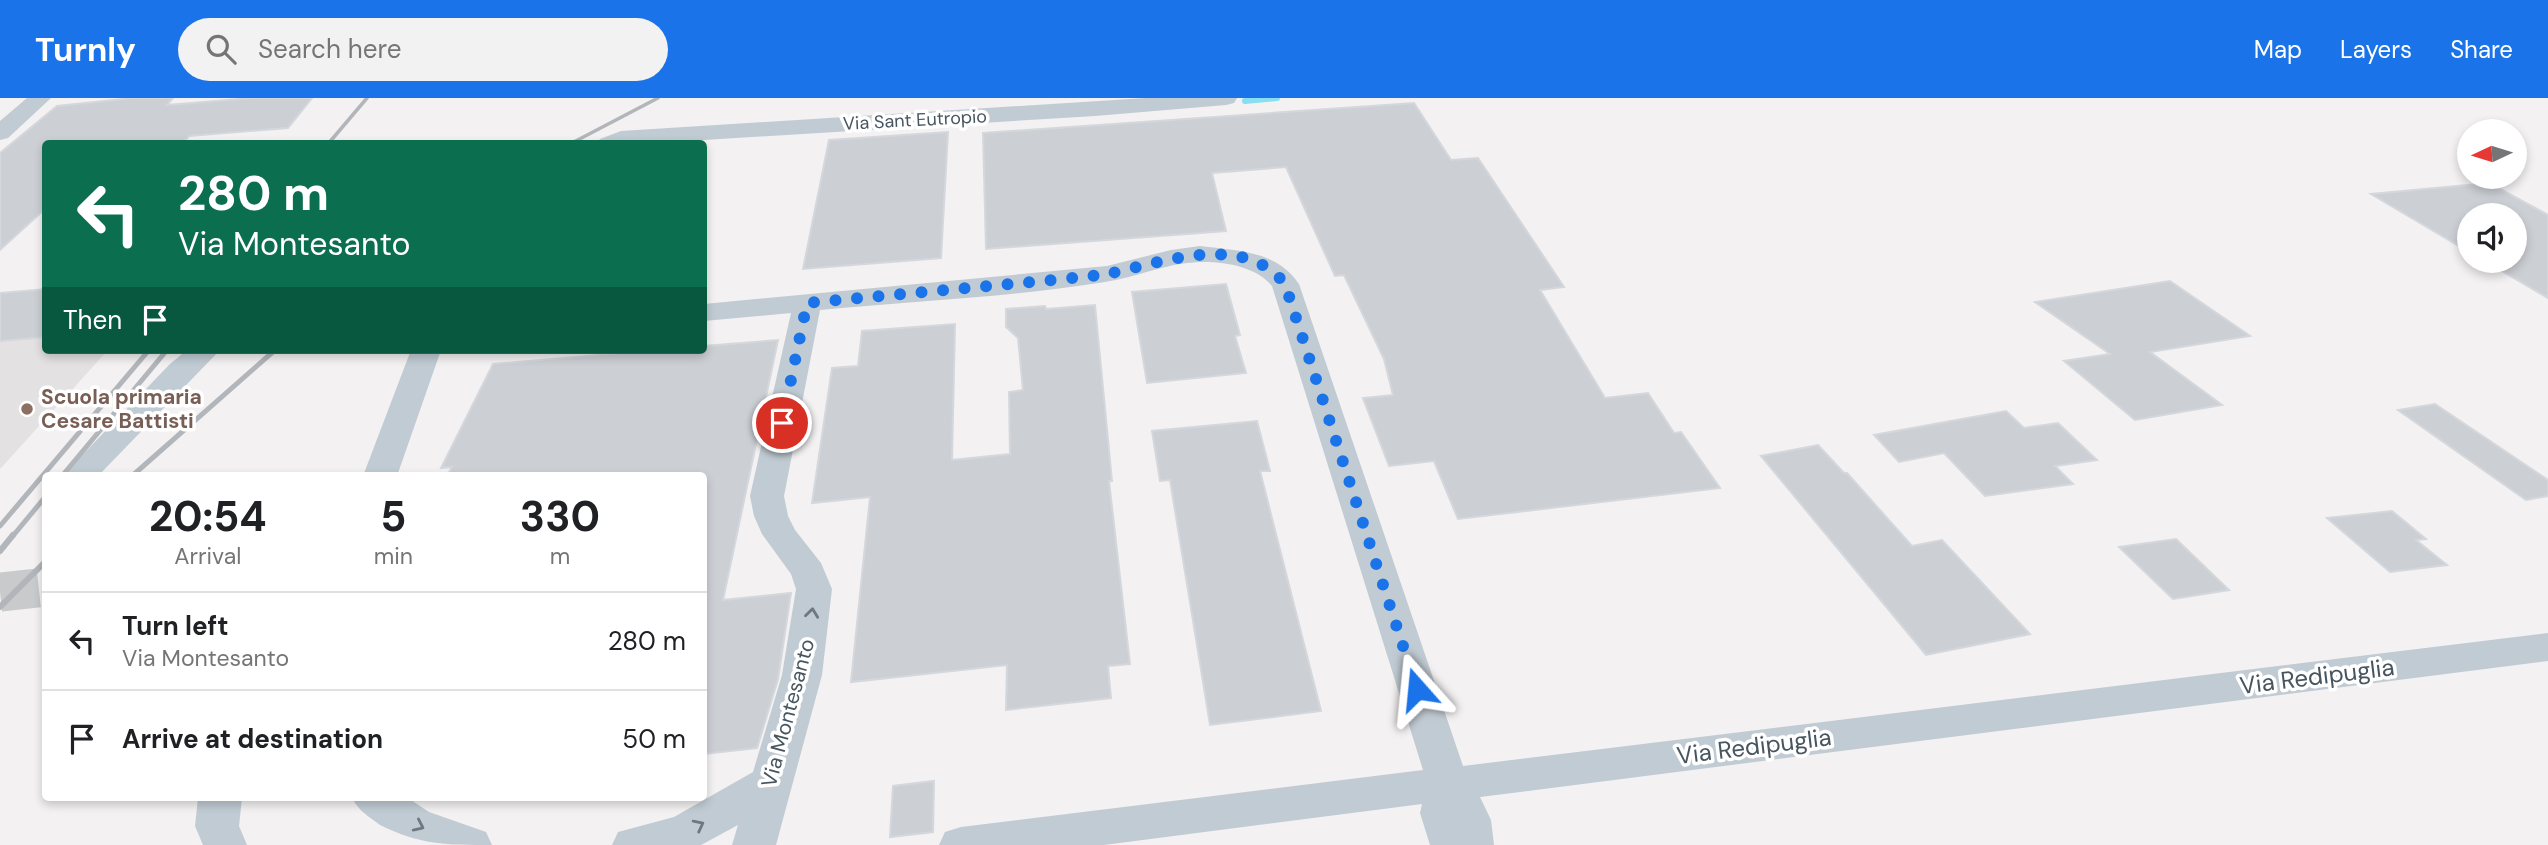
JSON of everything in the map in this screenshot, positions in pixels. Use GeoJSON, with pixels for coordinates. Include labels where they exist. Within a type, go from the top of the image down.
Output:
{"type":"FeatureCollection","features":[{"type":"Feature","properties":{"kind":"street"},"geometry":{"type":"LineString","coordinates":[[0,133],[40,98]]}},
{"type":"Feature","properties":{"kind":"street","name":"Via Sant Eutropio"},"geometry":{"type":"LineString","coordinates":[[616,140],[1225,98]]}},
{"type":"Feature","properties":{"kind":"street"},"geometry":{"type":"LineString","coordinates":[[707,312],[1107,274],[1171,258],[1200,254],[1254,261],[1275,271],[1285,284],[1307,348],[1448,784],[1467,810],[1473,830],[1472,845]]}},
{"type":"Feature","properties":{"kind":"street","name":"Via Montesanto"},"geometry":{"type":"LineString","coordinates":[[754,845],[769,784],[802,675],[813,611],[814,589],[808,572],[780,534],[771,516],[767,496],[807,303]]}},
{"type":"Feature","properties":{"kind":"street"},"geometry":{"type":"LineString","coordinates":[[83,472],[181,370],[200,354]]}},
{"type":"Feature","properties":{"kind":"street"},"geometry":{"type":"LineString","coordinates":[[381,472],[425,354]]}},
{"type":"Feature","properties":{"kind":"street","name":"Via Redipuglia"},"geometry":{"type":"LineString","coordinates":[[961,845],[2548,647]]}},
{"type":"Feature","properties":{"kind":"street"},"geometry":{"type":"LineString","coordinates":[[634,845],[684,832],[769,784]]}},
{"type":"Feature","properties":{"kind":"street"},"geometry":{"type":"LineString","coordinates":[[1448,784],[1442,813],[1452,845]]}},
{"type":"Feature","properties":{"kind":"street"},"geometry":{"type":"LineString","coordinates":[[220,801],[217,826],[225,845]]}},
{"type":"Feature","properties":{"kind":"street"},"geometry":{"type":"LineString","coordinates":[[378,801],[414,825],[470,845]]}},
{"type":"Feature","properties":{"kind":"shaded area","name":"Scuola primaria Cesare Battisti"},"geometry":{"type":"Polygon","coordinates":[[[42,337],[42,354],[104,354],[0,469],[0,341],[42,337]]]}},
{"type":"Feature","properties":{"kind":"building"},"geometry":{"type":"Polygon","coordinates":[[[133,98],[173,98],[167,105],[252,98],[312,98],[288,128],[189,136],[186,140],[42,140],[42,212],[0,250],[0,153],[57,106],[133,98]]]}},
{"type":"Feature","properties":{"kind":"building"},"geometry":{"type":"Polygon","coordinates":[[[1414,103],[1451,160],[1478,158],[1564,287],[1540,290],[1605,398],[1648,393],[1674,433],[1681,432],[1720,488],[1458,519],[1434,461],[1389,466],[1363,398],[1393,395],[1384,359],[1344,275],[1335,276],[1286,167],[1212,173],[1226,231],[986,249],[983,133],[1414,103]]]}},
{"type":"Feature","properties":{"kind":"building"},"geometry":{"type":"Polygon","coordinates":[[[948,132],[941,258],[803,269],[829,140],[948,132]]]}},
{"type":"Feature","properties":{"kind":"building"},"geometry":{"type":"Polygon","coordinates":[[[2457,186],[2457,189],[2500,189],[2526,203],[2457,203],[2457,245],[2371,194],[2457,186]]]}},
{"type":"Feature","properties":{"kind":"building"},"geometry":{"type":"Polygon","coordinates":[[[2527,204],[2548,215],[2548,298],[2505,273],[2527,273],[2527,204]]]}},
{"type":"Feature","properties":{"kind":"building"},"geometry":{"type":"Polygon","coordinates":[[[2170,281],[2250,336],[2150,352],[2222,405],[2135,420],[2064,361],[2110,354],[2035,302],[2170,281]]]}},
{"type":"Feature","properties":{"kind":"building"},"geometry":{"type":"Polygon","coordinates":[[[1226,284],[1240,335],[1235,336],[1246,373],[1147,383],[1132,292],[1226,284]]]}},
{"type":"Feature","properties":{"kind":"building"},"geometry":{"type":"Polygon","coordinates":[[[42,289],[42,337],[0,341],[0,293],[42,289]]]}},
{"type":"Feature","properties":{"kind":"building"},"geometry":{"type":"Polygon","coordinates":[[[1095,305],[1112,481],[1109,481],[1130,664],[1108,666],[1111,698],[1006,710],[1007,665],[851,682],[870,497],[812,503],[832,368],[858,366],[862,331],[955,324],[952,460],[1010,454],[1009,392],[1023,390],[1018,338],[1006,327],[1006,309],[1095,305]]]}},
{"type":"Feature","properties":{"kind":"building"},"geometry":{"type":"Polygon","coordinates":[[[778,340],[723,600],[791,593],[778,679],[757,748],[707,754],[707,472],[449,472],[452,467],[441,468],[493,364],[611,354],[707,354],[707,346],[778,340]]]}},
{"type":"Feature","properties":{"kind":"building"},"geometry":{"type":"Polygon","coordinates":[[[2435,404],[2548,480],[2548,496],[2526,500],[2398,410],[2435,404]]]}},
{"type":"Feature","properties":{"kind":"building"},"geometry":{"type":"Polygon","coordinates":[[[2006,411],[2024,428],[2058,423],[2097,460],[2055,466],[2073,484],[1985,496],[1944,453],[1899,462],[1874,435],[2006,411]]]}},
{"type":"Feature","properties":{"kind":"building"},"geometry":{"type":"Polygon","coordinates":[[[1257,421],[1270,471],[1260,471],[1321,711],[1210,725],[1170,480],[1160,481],[1152,431],[1257,421]]]}},
{"type":"Feature","properties":{"kind":"building"},"geometry":{"type":"Polygon","coordinates":[[[1818,445],[1847,473],[1912,546],[1942,540],[2030,634],[1926,655],[1761,456],[1818,445]]]}},
{"type":"Feature","properties":{"kind":"building"},"geometry":{"type":"Polygon","coordinates":[[[2392,511],[2426,539],[2416,540],[2447,565],[2390,572],[2327,518],[2392,511]]]}},
{"type":"Feature","properties":{"kind":"building"},"geometry":{"type":"Polygon","coordinates":[[[2176,539],[2229,590],[2173,599],[2119,547],[2176,539]]]}},
{"type":"Feature","properties":{"kind":"building"},"geometry":{"type":"Polygon","coordinates":[[[934,781],[933,832],[890,837],[893,786],[934,781]]]}},
{"type":"Feature","properties":{"kind":"waterway"},"geometry":{"type":"LineString","coordinates":[[1245,101],[1277,98]]}},
{"type":"Feature","properties":{"kind":"tunnel"},"geometry":{"type":"LineString","coordinates":[[0,592],[42,587]]}},
{"type":"Feature","properties":{"kind":"railway"},"geometry":{"type":"LineString","coordinates":[[331,140],[367,98]]}},
{"type":"Feature","properties":{"kind":"railway"},"geometry":{"type":"LineString","coordinates":[[578,140],[658,98]]}},
{"type":"Feature","properties":{"kind":"railway"},"geometry":{"type":"LineString","coordinates":[[46,472],[146,354]]}},
{"type":"Feature","properties":{"kind":"railway"},"geometry":{"type":"LineString","coordinates":[[65,472],[164,354]]}},
{"type":"Feature","properties":{"kind":"railway"},"geometry":{"type":"LineString","coordinates":[[137,472],[270,354]]}},
{"type":"Feature","properties":{"kind":"railway"},"geometry":{"type":"LineString","coordinates":[[0,526],[42,476]]}},
{"type":"Feature","properties":{"kind":"railway"},"geometry":{"type":"LineString","coordinates":[[12,537],[42,501]]}},
{"type":"Feature","properties":{"kind":"railway"},"geometry":{"type":"LineString","coordinates":[[0,551],[13,535]]}},
{"type":"Feature","properties":{"kind":"railway"},"geometry":{"type":"LineString","coordinates":[[0,607],[42,565]]}},
{"type":"Feature","properties":{"kind":"place","name":"Scuola primaria Cesare Battisti"},"geometry":{"type":"Point","coordinates":[27,409]}},
{"type":"Feature","properties":{"kind":"route"},"geometry":{"type":"LineString","coordinates":[[782,423],[807,303],[1107,274],[1171,258],[1200,254],[1254,261],[1275,271],[1285,284],[1417,689]]}}]}
